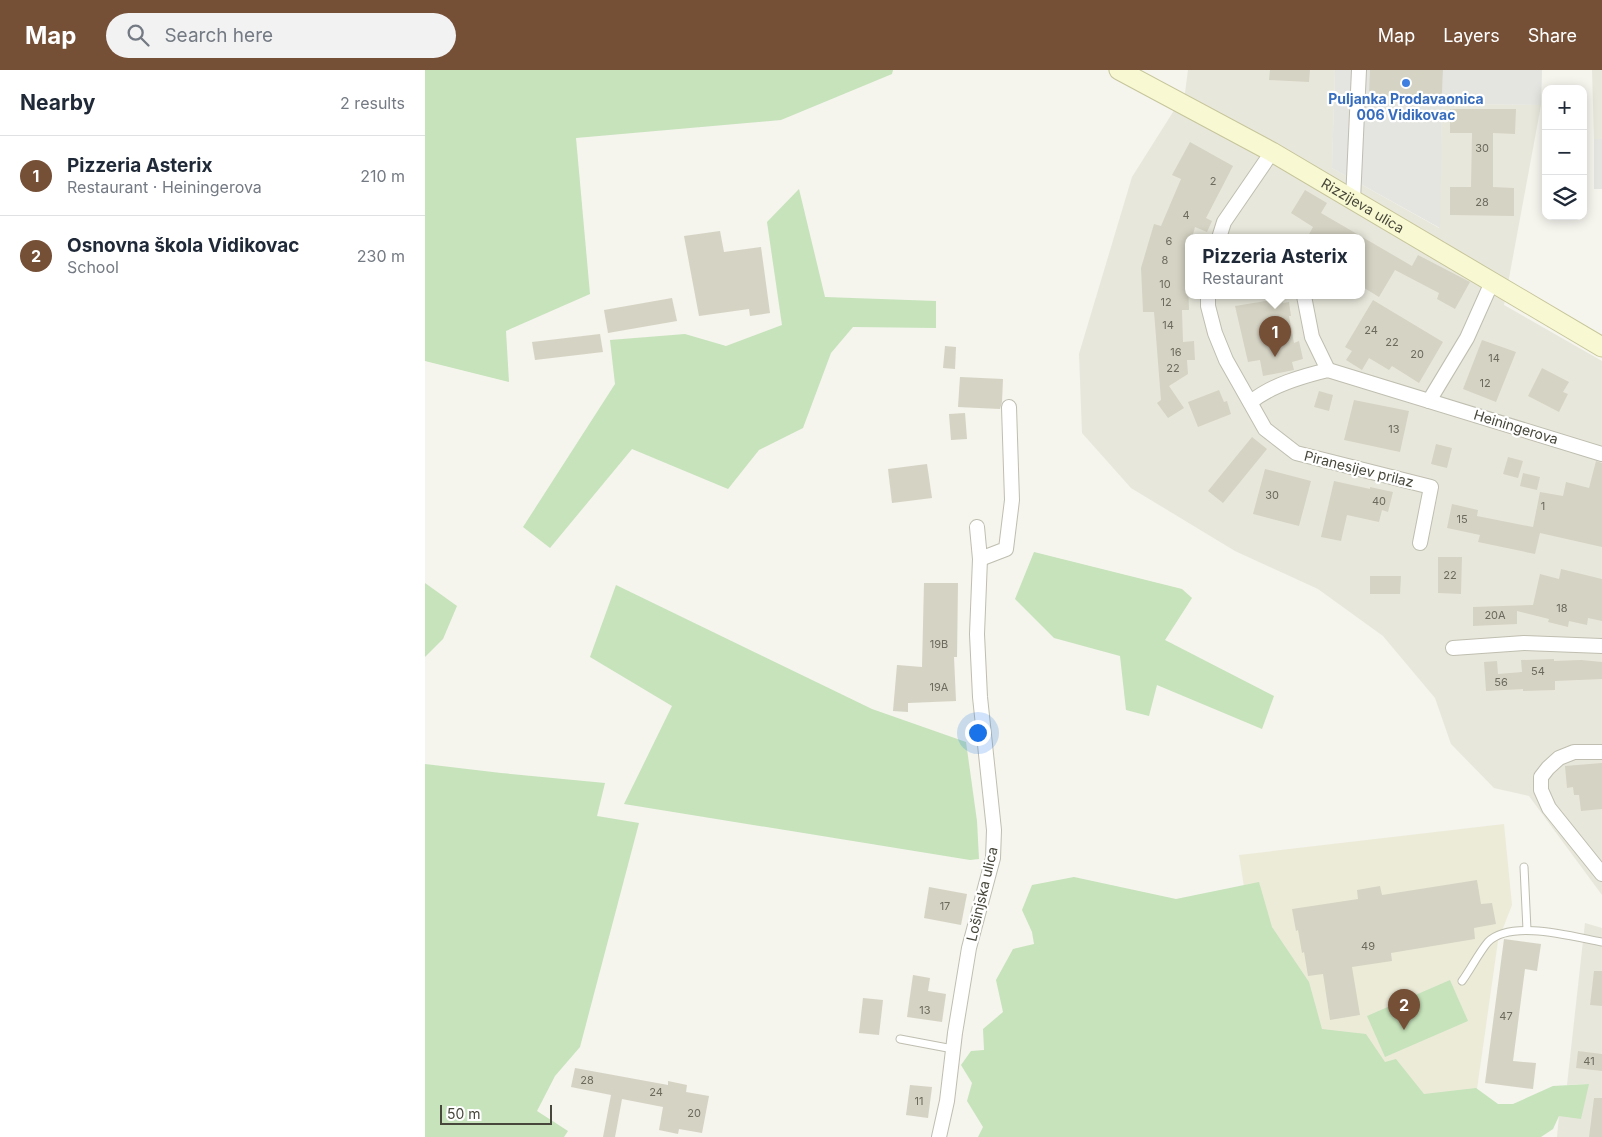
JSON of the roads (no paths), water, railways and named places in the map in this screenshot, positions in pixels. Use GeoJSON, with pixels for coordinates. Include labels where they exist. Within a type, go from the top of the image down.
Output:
{"type":"FeatureCollection","features":[{"type":"Feature","properties":{"kind":"street","name":"Rizzijeva ulica"},"geometry":{"type":"LineString","coordinates":[[1119,70],[1272,152],[1602,347]]}},
{"type":"Feature","properties":{"kind":"street"},"geometry":{"type":"LineString","coordinates":[[1353,200],[1359,70]]}},
{"type":"Feature","properties":{"kind":"street"},"geometry":{"type":"LineString","coordinates":[[1220,234],[1224,222],[1272,152]]}},
{"type":"Feature","properties":{"kind":"street"},"geometry":{"type":"LineString","coordinates":[[1429,401],[1467,338],[1492,282]]}},
{"type":"Feature","properties":{"kind":"street","name":"Piranesijev prilaz"},"geometry":{"type":"LineString","coordinates":[[1208,299],[1208,306],[1219,342],[1241,388],[1251,402],[1265,429],[1296,453],[1431,487],[1420,543]]}},
{"type":"Feature","properties":{"kind":"street"},"geometry":{"type":"LineString","coordinates":[[1251,402],[1292,379],[1328,370],[1312,337],[1304,299]]}},
{"type":"Feature","properties":{"kind":"street","name":"Heiningerova"},"geometry":{"type":"LineString","coordinates":[[1328,370],[1602,454]]}},
{"type":"Feature","properties":{"kind":"street"},"geometry":{"type":"LineString","coordinates":[[980,559],[1006,548],[1013,500],[1009,408]]}},
{"type":"Feature","properties":{"kind":"street","name":"Lošinjska ulica"},"geometry":{"type":"LineString","coordinates":[[939,1137],[947,1101],[969,948],[993,858],[994,830],[980,697],[977,634],[980,559],[977,527]]}},
{"type":"Feature","properties":{"kind":"street"},"geometry":{"type":"LineString","coordinates":[[1453,648],[1524,643],[1602,646]]}},
{"type":"Feature","properties":{"kind":"street"},"geometry":{"type":"LineString","coordinates":[[1602,752],[1574,752],[1559,758],[1541,777],[1541,790],[1549,808],[1602,874]]}},
{"type":"Feature","properties":{"kind":"lane"},"geometry":{"type":"LineString","coordinates":[[1524,867],[1527,930]]}},
{"type":"Feature","properties":{"kind":"lane"},"geometry":{"type":"LineString","coordinates":[[1462,981],[1489,941],[1502,934],[1527,930],[1602,942]]}},
{"type":"Feature","properties":{"kind":"lane"},"geometry":{"type":"LineString","coordinates":[[900,1039],[953,1049]]}},
{"type":"Feature","properties":{"kind":"place","name":"Puljanka Prodavaonica 006 Vidikovac"},"geometry":{"type":"Point","coordinates":[1406,83]}},
{"type":"Feature","properties":{"kind":"place","name":"Pizzeria Asterix"},"geometry":{"type":"Point","coordinates":[1275,357]}},
{"type":"Feature","properties":{"kind":"place","name":"Osnovna škola Vidikovac"},"geometry":{"type":"Point","coordinates":[1404,1030]}}]}
